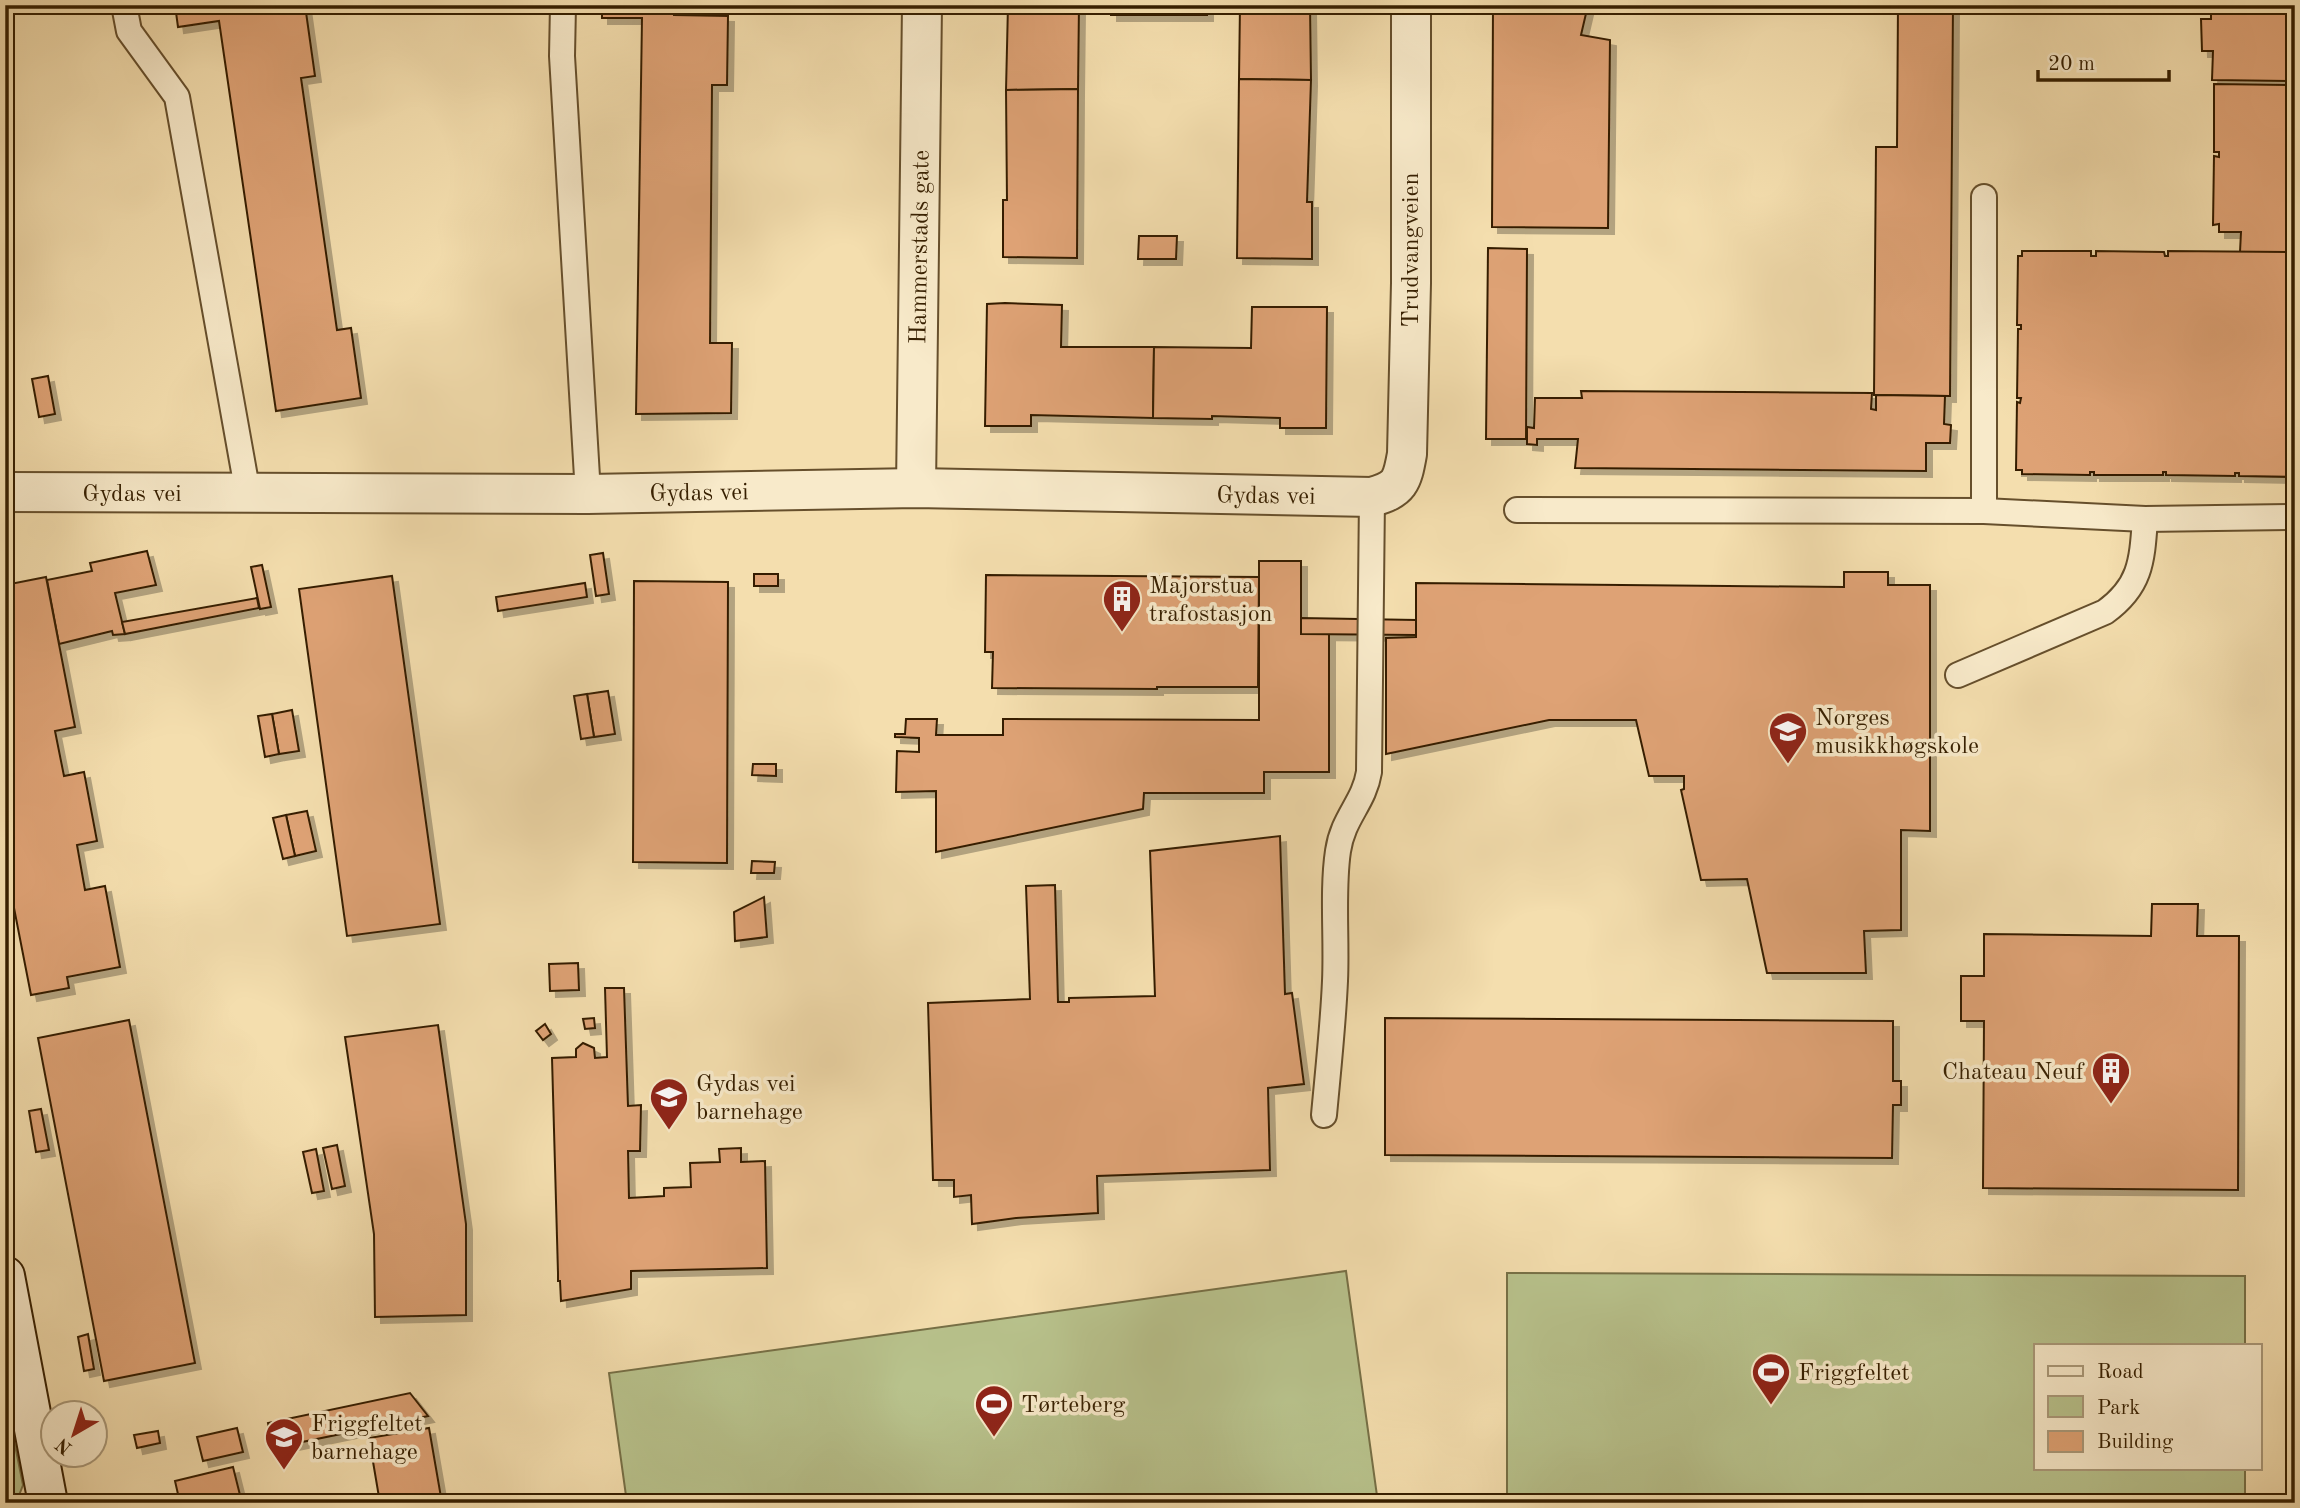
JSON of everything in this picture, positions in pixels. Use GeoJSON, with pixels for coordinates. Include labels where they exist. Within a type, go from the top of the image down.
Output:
{"type":"FeatureCollection","features":[{"type":"Feature","properties":{"kind":"street","name":"Hammerstads gate"},"geometry":{"type":"LineString","coordinates":[[916,488],[922,5]]}},
{"type":"Feature","properties":{"kind":"street","name":"Trudvangveien"},"geometry":{"type":"LineString","coordinates":[[1382,494],[1402,476],[1407,454],[1411,283],[1410,5]]}},
{"type":"Feature","properties":{"kind":"street","name":"Gydas vei"},"geometry":{"type":"LineString","coordinates":[[5,492],[588,494],[916,488],[1382,494]]}},
{"type":"Feature","properties":{"kind":"street"},"geometry":{"type":"LineString","coordinates":[[5,1276],[48,1503]]}},
{"type":"Feature","properties":{"kind":"lane"},"geometry":{"type":"LineString","coordinates":[[124,5],[129,32],[177,97],[248,494]]}},
{"type":"Feature","properties":{"kind":"lane"},"geometry":{"type":"LineString","coordinates":[[563,5],[562,57],[588,494]]}},
{"type":"Feature","properties":{"kind":"lane"},"geometry":{"type":"LineString","coordinates":[[1984,197],[1984,511]]}},
{"type":"Feature","properties":{"kind":"lane"},"geometry":{"type":"LineString","coordinates":[[1324,1115],[1335,982],[1337,855],[1341,834],[1366,787],[1368,772],[1382,494]]}},
{"type":"Feature","properties":{"kind":"lane"},"geometry":{"type":"LineString","coordinates":[[1517,510],[1984,511],[2145,519],[2295,517]]}},
{"type":"Feature","properties":{"kind":"lane"},"geometry":{"type":"LineString","coordinates":[[1958,675],[2105,612],[2118,603],[2137,576],[2142,560],[2145,519]]}},
{"type":"Feature","properties":{"kind":"green space","name":"Tørteberg"},"geometry":{"type":"Polygon","coordinates":[[[1346,1271],[1378,1503],[627,1503],[609,1373],[1346,1271]]]}},
{"type":"Feature","properties":{"kind":"green space","name":"Friggfeltet"},"geometry":{"type":"Polygon","coordinates":[[[1507,1273],[2245,1276],[2245,1344],[2034,1344],[2034,1470],[2245,1470],[2245,1503],[1507,1503],[1507,1273]]]}},
{"type":"Feature","properties":{"kind":"green space"},"geometry":{"type":"Polygon","coordinates":[[[5,1395],[23,1485],[16,1503],[5,1503],[5,1395]]]}},
{"type":"Feature","properties":{"kind":"building"},"geometry":{"type":"Polygon","coordinates":[[[175,5],[248,5],[249,13],[305,5],[315,76],[301,78],[337,330],[351,328],[361,398],[276,411],[219,21],[178,27],[175,5]]]}},
{"type":"Feature","properties":{"kind":"building"},"geometry":{"type":"Polygon","coordinates":[[[602,5],[674,5],[674,15],[728,16],[727,85],[712,85],[710,343],[732,343],[731,413],[636,414],[642,18],[602,18],[602,5]]]}},
{"type":"Feature","properties":{"kind":"building"},"geometry":{"type":"Polygon","coordinates":[[[1008,5],[1079,5],[1078,89],[1006,90],[1008,5]]]}},
{"type":"Feature","properties":{"kind":"building"},"geometry":{"type":"Polygon","coordinates":[[[1111,5],[1207,5],[1207,15],[1111,15],[1111,5]]]}},
{"type":"Feature","properties":{"kind":"building"},"geometry":{"type":"Polygon","coordinates":[[[1240,5],[1310,5],[1311,80],[1239,79],[1240,5]]]}},
{"type":"Feature","properties":{"kind":"building"},"geometry":{"type":"Polygon","coordinates":[[[1493,5],[1588,5],[1581,35],[1610,40],[1608,228],[1492,227],[1493,5]]]}},
{"type":"Feature","properties":{"kind":"building"},"geometry":{"type":"Polygon","coordinates":[[[1898,5],[1953,5],[1950,396],[1874,395],[1876,147],[1897,147],[1898,5]]]}},
{"type":"Feature","properties":{"kind":"building"},"geometry":{"type":"Polygon","coordinates":[[[2211,5],[2295,5],[2295,81],[2212,80],[2213,51],[2202,51],[2201,19],[2211,19],[2211,5]]]}},
{"type":"Feature","properties":{"kind":"building"},"geometry":{"type":"Polygon","coordinates":[[[1239,79],[1311,80],[1307,202],[1312,202],[1312,259],[1237,258],[1239,79]]]}},
{"type":"Feature","properties":{"kind":"building"},"geometry":{"type":"Polygon","coordinates":[[[2214,84],[2294,85],[2293,153],[2289,153],[2289,157],[2293,157],[2293,225],[2287,225],[2287,252],[2240,252],[2241,232],[2219,232],[2219,224],[2213,225],[2214,156],[2219,157],[2219,152],[2214,152],[2214,84]]]}},
{"type":"Feature","properties":{"kind":"building"},"geometry":{"type":"Polygon","coordinates":[[[1078,89],[1077,258],[1003,257],[1003,200],[1007,200],[1006,90],[1078,89]]]}},
{"type":"Feature","properties":{"kind":"building"},"geometry":{"type":"Polygon","coordinates":[[[1139,236],[1177,236],[1176,259],[1138,259],[1139,236]]]}},
{"type":"Feature","properties":{"kind":"building"},"geometry":{"type":"Polygon","coordinates":[[[1488,248],[1527,249],[1526,439],[1486,439],[1488,248]]]}},
{"type":"Feature","properties":{"kind":"building"},"geometry":{"type":"Polygon","coordinates":[[[2022,251],[2091,251],[2091,256],[2096,256],[2096,251],[2164,252],[2165,256],[2168,256],[2168,251],[2295,252],[2295,477],[2239,476],[2239,473],[2235,473],[2235,476],[2166,475],[2166,472],[2163,472],[2163,475],[2094,475],[2094,472],[2090,472],[2090,475],[2022,474],[2022,470],[2016,470],[2017,402],[2020,403],[2021,398],[2017,398],[2018,329],[2021,329],[2021,325],[2017,325],[2018,256],[2022,256],[2022,251]]]}},
{"type":"Feature","properties":{"kind":"building"},"geometry":{"type":"Polygon","coordinates":[[[987,304],[1062,305],[1061,347],[1154,347],[1153,418],[1031,415],[1031,426],[985,426],[987,304]]]}},
{"type":"Feature","properties":{"kind":"building"},"geometry":{"type":"Polygon","coordinates":[[[1252,307],[1327,307],[1326,428],[1280,428],[1280,418],[1153,418],[1154,347],[1251,348],[1252,307]]]}},
{"type":"Feature","properties":{"kind":"building"},"geometry":{"type":"Polygon","coordinates":[[[48,376],[55,414],[39,417],[32,379],[48,376]]]}},
{"type":"Feature","properties":{"kind":"building"},"geometry":{"type":"Polygon","coordinates":[[[1581,391],[1872,393],[1871,409],[1876,410],[1876,395],[1945,396],[1944,424],[1951,425],[1950,443],[1926,443],[1926,471],[1575,468],[1578,439],[1537,439],[1537,445],[1527,444],[1527,427],[1534,428],[1535,398],[1582,398],[1581,391]]]}},
{"type":"Feature","properties":{"kind":"building"},"geometry":{"type":"Polygon","coordinates":[[[147,551],[156,585],[115,593],[125,634],[113,635],[112,631],[59,644],[47,580],[92,571],[90,563],[147,551]]]}},
{"type":"Feature","properties":{"kind":"building"},"geometry":{"type":"Polygon","coordinates":[[[603,553],[609,594],[596,596],[590,555],[603,553]]]}},
{"type":"Feature","properties":{"kind":"building"},"geometry":{"type":"Polygon","coordinates":[[[1259,561],[1301,561],[1301,634],[1329,634],[1329,772],[1264,772],[1264,793],[1144,793],[1143,809],[936,852],[936,791],[896,792],[897,751],[919,752],[919,738],[895,737],[895,734],[905,734],[906,719],[937,719],[936,735],[1003,735],[1003,719],[1259,720],[1259,561]]]}},
{"type":"Feature","properties":{"kind":"building"},"geometry":{"type":"Polygon","coordinates":[[[262,565],[271,607],[260,609],[251,567],[262,565]]]}},
{"type":"Feature","properties":{"kind":"building","name":"Norges musikkhøgskole"},"geometry":{"type":"Polygon","coordinates":[[[1844,572],[1888,572],[1888,585],[1930,585],[1930,831],[1901,830],[1901,930],[1864,931],[1866,973],[1767,973],[1747,879],[1701,880],[1681,790],[1684,789],[1684,776],[1649,776],[1636,720],[1549,720],[1386,754],[1386,638],[1416,637],[1416,583],[1844,587],[1844,572]]]}},
{"type":"Feature","properties":{"kind":"building"},"geometry":{"type":"Polygon","coordinates":[[[754,574],[778,574],[778,586],[754,586],[754,574]]]}},
{"type":"Feature","properties":{"kind":"building","name":"Majorstua trafostasjon"},"geometry":{"type":"Polygon","coordinates":[[[986,575],[1259,577],[1258,687],[992,688],[993,652],[985,652],[986,575]]]}},
{"type":"Feature","properties":{"kind":"building"},"geometry":{"type":"Polygon","coordinates":[[[392,576],[440,924],[347,936],[299,589],[392,576]]]}},
{"type":"Feature","properties":{"kind":"building"},"geometry":{"type":"Polygon","coordinates":[[[46,577],[75,727],[55,731],[64,776],[84,772],[97,841],[77,845],[85,890],[105,886],[120,967],[67,977],[69,988],[31,995],[5,862],[5,585],[46,577]]]}},
{"type":"Feature","properties":{"kind":"building"},"geometry":{"type":"Polygon","coordinates":[[[634,581],[728,582],[727,863],[633,862],[634,581]]]}},
{"type":"Feature","properties":{"kind":"building"},"geometry":{"type":"Polygon","coordinates":[[[585,583],[587,597],[498,611],[496,597],[585,583]]]}},
{"type":"Feature","properties":{"kind":"building"},"geometry":{"type":"Polygon","coordinates":[[[257,598],[259,608],[125,634],[122,622],[257,598]]]}},
{"type":"Feature","properties":{"kind":"building"},"geometry":{"type":"Polygon","coordinates":[[[1301,618],[1416,620],[1416,635],[1301,634],[1301,618]]]}},
{"type":"Feature","properties":{"kind":"building"},"geometry":{"type":"Polygon","coordinates":[[[608,691],[615,734],[594,737],[587,694],[608,691]]]}},
{"type":"Feature","properties":{"kind":"building"},"geometry":{"type":"Polygon","coordinates":[[[587,694],[594,737],[581,739],[574,696],[587,694]]]}},
{"type":"Feature","properties":{"kind":"building"},"geometry":{"type":"Polygon","coordinates":[[[292,710],[299,751],[279,754],[272,714],[292,710]]]}},
{"type":"Feature","properties":{"kind":"building"},"geometry":{"type":"Polygon","coordinates":[[[272,714],[279,754],[265,757],[258,716],[272,714]]]}},
{"type":"Feature","properties":{"kind":"building"},"geometry":{"type":"Polygon","coordinates":[[[753,764],[776,764],[776,776],[752,775],[753,764]]]}},
{"type":"Feature","properties":{"kind":"building"},"geometry":{"type":"Polygon","coordinates":[[[307,811],[316,851],[295,856],[286,815],[307,811]]]}},
{"type":"Feature","properties":{"kind":"building"},"geometry":{"type":"Polygon","coordinates":[[[286,815],[295,856],[283,859],[273,818],[286,815]]]}},
{"type":"Feature","properties":{"kind":"building"},"geometry":{"type":"Polygon","coordinates":[[[1280,836],[1285,994],[1292,993],[1304,1084],[1268,1088],[1270,1170],[1097,1176],[1098,1213],[1016,1218],[972,1224],[971,1195],[954,1197],[954,1180],[933,1180],[928,1003],[1030,999],[1026,886],[1055,885],[1058,1002],[1069,1002],[1069,998],[1155,996],[1150,851],[1280,836]]]}},
{"type":"Feature","properties":{"kind":"building"},"geometry":{"type":"Polygon","coordinates":[[[752,861],[775,862],[774,873],[751,873],[752,861]]]}},
{"type":"Feature","properties":{"kind":"building"},"geometry":{"type":"Polygon","coordinates":[[[764,897],[767,937],[735,941],[734,912],[764,897]]]}},
{"type":"Feature","properties":{"kind":"building","name":"Chateau Neuf"},"geometry":{"type":"Polygon","coordinates":[[[2152,904],[2198,904],[2197,936],[2239,936],[2238,1190],[1983,1188],[1984,1021],[1961,1021],[1961,976],[1984,976],[1984,934],[2151,936],[2152,904]]]}},
{"type":"Feature","properties":{"kind":"building"},"geometry":{"type":"Polygon","coordinates":[[[578,963],[579,990],[550,991],[549,964],[578,963]]]}},
{"type":"Feature","properties":{"kind":"building"},"geometry":{"type":"Polygon","coordinates":[[[605,988],[624,988],[628,1106],[641,1105],[640,1151],[628,1151],[629,1198],[664,1196],[664,1188],[691,1187],[690,1163],[720,1162],[719,1149],[741,1148],[741,1162],[765,1161],[767,1268],[631,1271],[631,1289],[561,1301],[558,1281],[552,1058],[576,1057],[576,1049],[583,1043],[594,1048],[595,1058],[607,1057],[605,988]]]}},
{"type":"Feature","properties":{"kind":"building"},"geometry":{"type":"Polygon","coordinates":[[[594,1018],[595,1028],[585,1029],[583,1019],[594,1018]]]}},
{"type":"Feature","properties":{"kind":"building"},"geometry":{"type":"Polygon","coordinates":[[[1385,1018],[1893,1021],[1893,1081],[1901,1081],[1901,1105],[1893,1105],[1892,1158],[1385,1155],[1385,1018]]]}},
{"type":"Feature","properties":{"kind":"building"},"geometry":{"type":"Polygon","coordinates":[[[129,1020],[195,1363],[104,1381],[38,1038],[129,1020]]]}},
{"type":"Feature","properties":{"kind":"building"},"geometry":{"type":"Polygon","coordinates":[[[545,1024],[551,1034],[543,1040],[536,1031],[545,1024]]]}},
{"type":"Feature","properties":{"kind":"building"},"geometry":{"type":"Polygon","coordinates":[[[438,1025],[466,1224],[466,1315],[375,1317],[374,1234],[345,1037],[438,1025]]]}},
{"type":"Feature","properties":{"kind":"building"},"geometry":{"type":"Polygon","coordinates":[[[41,1109],[49,1150],[36,1152],[29,1111],[41,1109]]]}},
{"type":"Feature","properties":{"kind":"building"},"geometry":{"type":"Polygon","coordinates":[[[337,1145],[345,1186],[332,1189],[323,1148],[337,1145]]]}},
{"type":"Feature","properties":{"kind":"building"},"geometry":{"type":"Polygon","coordinates":[[[316,1149],[324,1191],[312,1193],[303,1152],[316,1149]]]}},
{"type":"Feature","properties":{"kind":"building"},"geometry":{"type":"Polygon","coordinates":[[[88,1334],[94,1369],[84,1371],[78,1337],[88,1334]]]}},
{"type":"Feature","properties":{"kind":"building"},"geometry":{"type":"Polygon","coordinates":[[[410,1393],[428,1416],[273,1448],[268,1423],[410,1393]]]}},
{"type":"Feature","properties":{"kind":"building"},"geometry":{"type":"Polygon","coordinates":[[[237,1428],[243,1452],[203,1461],[197,1437],[237,1428]]]}},
{"type":"Feature","properties":{"kind":"building"},"geometry":{"type":"Polygon","coordinates":[[[429,1428],[442,1503],[380,1503],[369,1438],[429,1428]]]}},
{"type":"Feature","properties":{"kind":"building"},"geometry":{"type":"Polygon","coordinates":[[[158,1431],[160,1443],[137,1448],[134,1435],[158,1431]]]}},
{"type":"Feature","properties":{"kind":"building"},"geometry":{"type":"Polygon","coordinates":[[[233,1467],[242,1503],[180,1503],[175,1481],[233,1467]]]}},
{"type":"Feature","properties":{"kind":"place","name":"Majorstua trafostasjon"},"geometry":{"type":"Point","coordinates":[1122,633]}},
{"type":"Feature","properties":{"kind":"place","name":"Norges musikkhøgskole"},"geometry":{"type":"Point","coordinates":[1788,765]}},
{"type":"Feature","properties":{"kind":"place","name":"Chateau Neuf"},"geometry":{"type":"Point","coordinates":[2111,1105]}},
{"type":"Feature","properties":{"kind":"place","name":"Gydas vei barnehage"},"geometry":{"type":"Point","coordinates":[669,1131]}},
{"type":"Feature","properties":{"kind":"place","name":"Friggfeltet"},"geometry":{"type":"Point","coordinates":[1771,1406]}},
{"type":"Feature","properties":{"kind":"place","name":"Tørteberg"},"geometry":{"type":"Point","coordinates":[994,1438]}},
{"type":"Feature","properties":{"kind":"place","name":"Friggfeltet barnehage"},"geometry":{"type":"Point","coordinates":[284,1471]}}]}
